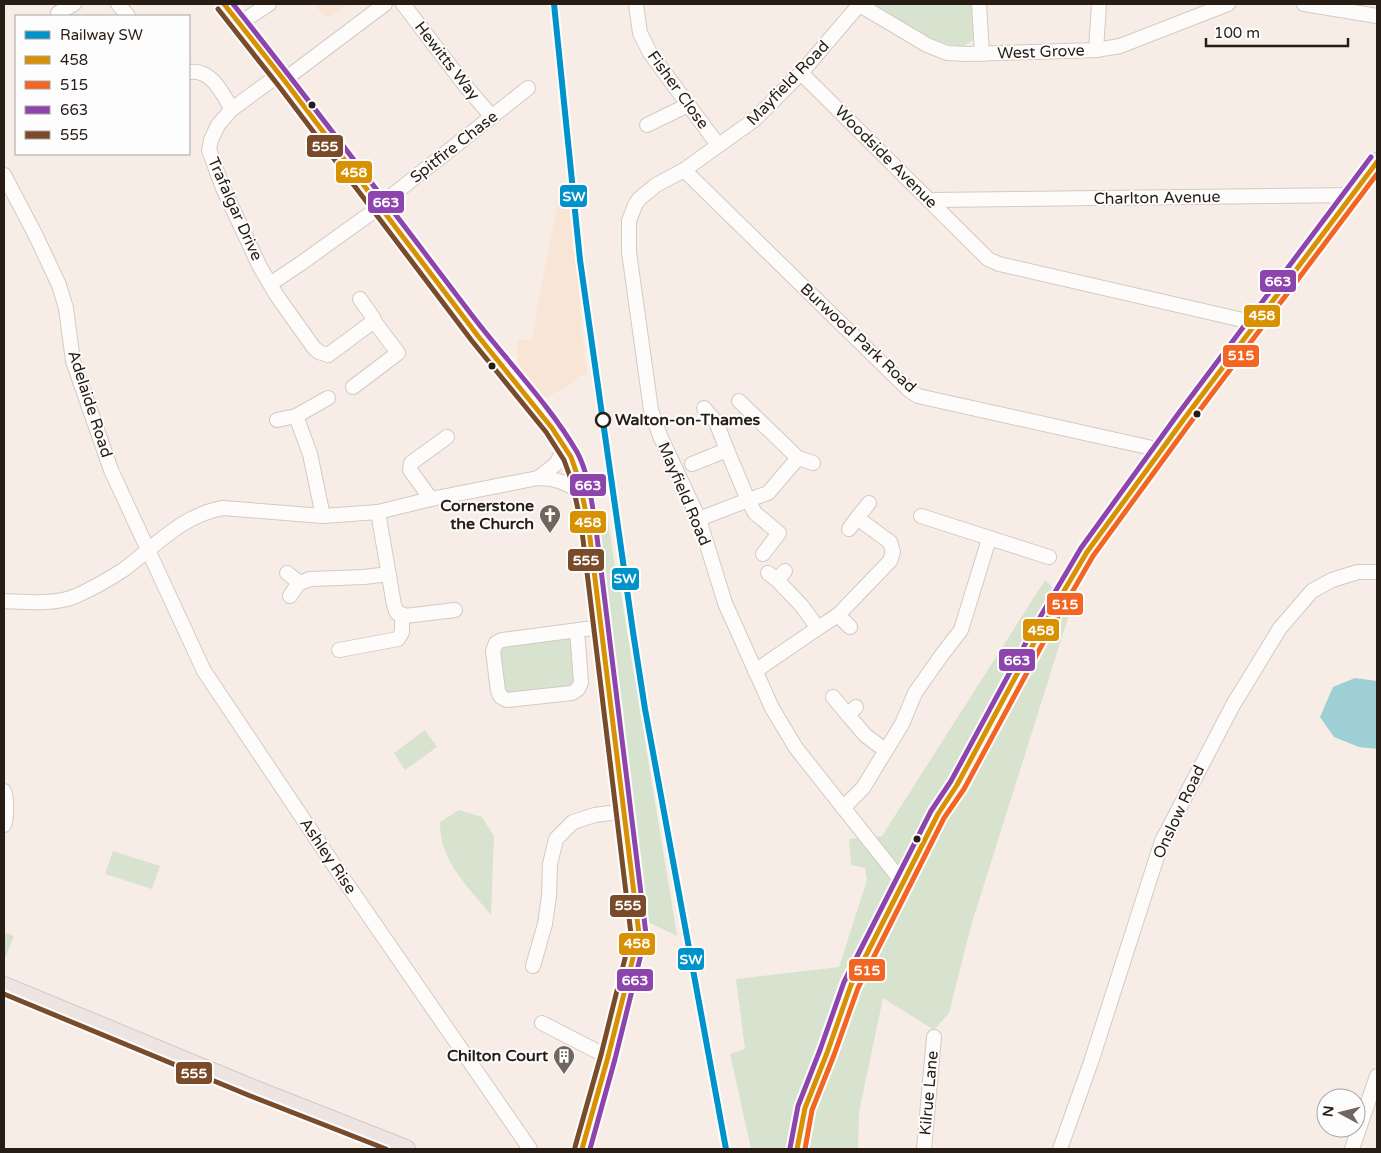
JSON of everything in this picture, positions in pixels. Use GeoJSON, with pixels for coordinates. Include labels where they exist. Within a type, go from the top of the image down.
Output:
{"type":"FeatureCollection","features":[{"type":"Feature","properties":{"kind":"main road"},"geometry":{"type":"LineString","coordinates":[[797,1149],[806,1108],[851,985],[938,814],[957,785],[1062,593],[1087,552],[1161,450],[1377,162]]}},
{"type":"Feature","properties":{"kind":"main road"},"geometry":{"type":"LineString","coordinates":[[4,986],[251,1088],[406,1149]]}},
{"type":"Feature","properties":{"kind":"street"},"geometry":{"type":"LineString","coordinates":[[58,13],[74,4]]}},
{"type":"Feature","properties":{"kind":"street"},"geometry":{"type":"LineString","coordinates":[[118,4],[127,15]]}},
{"type":"Feature","properties":{"kind":"street"},"geometry":{"type":"LineString","coordinates":[[224,4],[381,206],[478,336],[552,428],[565,447],[574,466],[583,494],[638,934],[608,1057],[582,1149]]}},
{"type":"Feature","properties":{"kind":"street"},"geometry":{"type":"LineString","coordinates":[[240,23],[269,4]]}},
{"type":"Feature","properties":{"kind":"street","name":"Trafalgar Drive"},"geometry":{"type":"LineString","coordinates":[[374,322],[328,355],[319,352],[270,284],[223,188],[209,150],[211,140],[218,125],[232,109],[282,77],[385,4]]}},
{"type":"Feature","properties":{"kind":"street","name":"Hewitts Way"},"geometry":{"type":"LineString","coordinates":[[402,4],[492,117]]}},
{"type":"Feature","properties":{"kind":"street","name":"Fisher Close"},"geometry":{"type":"LineString","coordinates":[[636,4],[638,25],[650,53],[718,145]]}},
{"type":"Feature","properties":{"kind":"street","name":"West Grove"},"geometry":{"type":"LineString","coordinates":[[859,4],[936,49],[956,54],[1096,50],[1128,44],[1228,4]]}},
{"type":"Feature","properties":{"kind":"street","name":"Mayfield Road"},"geometry":{"type":"LineString","coordinates":[[859,4],[802,73],[754,120],[684,170],[656,185],[640,199],[635,205],[629,222],[629,252],[651,410],[660,436],[699,519],[726,603],[755,672],[772,708],[796,748],[904,882]]}},
{"type":"Feature","properties":{"kind":"street"},"geometry":{"type":"LineString","coordinates":[[979,4],[982,54]]}},
{"type":"Feature","properties":{"kind":"street"},"geometry":{"type":"LineString","coordinates":[[1096,50],[1099,4]]}},
{"type":"Feature","properties":{"kind":"street"},"geometry":{"type":"LineString","coordinates":[[1304,4],[1354,8],[1377,16]]}},
{"type":"Feature","properties":{"kind":"street"},"geometry":{"type":"LineString","coordinates":[[190,72],[203,72],[211,78],[232,109]]}},
{"type":"Feature","properties":{"kind":"street","name":"Woodside Avenue"},"geometry":{"type":"LineString","coordinates":[[802,73],[988,259],[999,264],[1256,323]]}},
{"type":"Feature","properties":{"kind":"street","name":"Spitfire Chase"},"geometry":{"type":"LineString","coordinates":[[270,284],[381,206],[528,88]]}},
{"type":"Feature","properties":{"kind":"street"},"geometry":{"type":"LineString","coordinates":[[647,125],[688,104]]}},
{"type":"Feature","properties":{"kind":"street","name":"Burwood Park Road"},"geometry":{"type":"LineString","coordinates":[[684,170],[910,392],[918,396],[1161,450]]}},
{"type":"Feature","properties":{"kind":"street","name":"Adelaide Road"},"geometry":{"type":"LineString","coordinates":[[4,174],[59,284],[66,308],[73,361],[83,393],[111,470],[148,550]]}},
{"type":"Feature","properties":{"kind":"street","name":"Charlton Avenue"},"geometry":{"type":"LineString","coordinates":[[929,200],[1353,195]]}},
{"type":"Feature","properties":{"kind":"street"},"geometry":{"type":"LineString","coordinates":[[945,216],[961,201]]}},
{"type":"Feature","properties":{"kind":"street"},"geometry":{"type":"LineString","coordinates":[[352,387],[398,353],[374,322],[374,319],[360,299]]}},
{"type":"Feature","properties":{"kind":"street"},"geometry":{"type":"LineString","coordinates":[[277,420],[296,416],[328,398]]}},
{"type":"Feature","properties":{"kind":"street"},"geometry":{"type":"LineString","coordinates":[[739,401],[798,458],[813,463]]}},
{"type":"Feature","properties":{"kind":"street"},"geometry":{"type":"LineString","coordinates":[[704,408],[716,422],[726,450],[755,513],[779,533],[763,554]]}},
{"type":"Feature","properties":{"kind":"street"},"geometry":{"type":"LineString","coordinates":[[296,416],[310,454],[323,516]]}},
{"type":"Feature","properties":{"kind":"street"},"geometry":{"type":"LineString","coordinates":[[431,500],[410,470],[411,463],[447,437]]}},
{"type":"Feature","properties":{"kind":"street"},"geometry":{"type":"LineString","coordinates":[[538,478],[556,464],[565,447]]}},
{"type":"Feature","properties":{"kind":"street"},"geometry":{"type":"LineString","coordinates":[[692,464],[726,450]]}},
{"type":"Feature","properties":{"kind":"street"},"geometry":{"type":"LineString","coordinates":[[699,519],[768,493],[798,458]]}},
{"type":"Feature","properties":{"kind":"street"},"geometry":{"type":"LineString","coordinates":[[4,601],[56,602],[76,596],[121,571],[194,516],[210,510],[223,508],[323,516],[378,512],[538,478],[551,478],[569,483],[583,494]]}},
{"type":"Feature","properties":{"kind":"street"},"geometry":{"type":"LineString","coordinates":[[755,672],[838,615],[890,562],[893,552],[890,542],[853,524],[869,503]]}},
{"type":"Feature","properties":{"kind":"street"},"geometry":{"type":"LineString","coordinates":[[378,512],[397,613],[405,616],[455,610]]}},
{"type":"Feature","properties":{"kind":"street"},"geometry":{"type":"LineString","coordinates":[[921,516],[1049,557]]}},
{"type":"Feature","properties":{"kind":"street"},"geometry":{"type":"LineString","coordinates":[[843,808],[863,788],[902,724],[916,693],[961,630],[989,539]]}},
{"type":"Feature","properties":{"kind":"street","name":"Ashley Rise"},"geometry":{"type":"LineString","coordinates":[[148,550],[204,671],[338,871],[530,1149]]}},
{"type":"Feature","properties":{"kind":"street","name":"Onslow Road"},"geometry":{"type":"LineString","coordinates":[[1060,1149],[1091,1062],[1162,841],[1233,705],[1280,628],[1312,591],[1332,580],[1358,572],[1377,572]]}},
{"type":"Feature","properties":{"kind":"street"},"geometry":{"type":"LineString","coordinates":[[287,573],[300,583]]}},
{"type":"Feature","properties":{"kind":"street"},"geometry":{"type":"LineString","coordinates":[[290,596],[300,583],[310,579],[389,574]]}},
{"type":"Feature","properties":{"kind":"street"},"geometry":{"type":"LineString","coordinates":[[776,574],[818,628]]}},
{"type":"Feature","properties":{"kind":"street"},"geometry":{"type":"LineString","coordinates":[[339,650],[398,639],[402,632],[402,614]]}},
{"type":"Feature","properties":{"kind":"street"},"geometry":{"type":"LineString","coordinates":[[838,615],[850,627]]}},
{"type":"Feature","properties":{"kind":"street"},"geometry":{"type":"LineString","coordinates":[[577,630],[581,682],[578,689],[572,693],[507,700],[501,697],[498,691],[493,650],[496,643],[502,640],[577,630],[601,627]]}},
{"type":"Feature","properties":{"kind":"street"},"geometry":{"type":"LineString","coordinates":[[833,697],[852,711],[865,735],[885,750]]}},
{"type":"Feature","properties":{"kind":"street"},"geometry":{"type":"LineString","coordinates":[[4,791],[6,796],[4,825]]}},
{"type":"Feature","properties":{"kind":"street"},"geometry":{"type":"LineString","coordinates":[[533,966],[545,924],[549,896],[550,864],[556,839],[573,822],[596,815],[624,811]]}},
{"type":"Feature","properties":{"kind":"street"},"geometry":{"type":"LineString","coordinates":[[542,1024],[608,1057]]}},
{"type":"Feature","properties":{"kind":"street","name":"Kilrue Lane"},"geometry":{"type":"LineString","coordinates":[[924,1149],[934,1037]]}},
{"type":"Feature","properties":{"kind":"street"},"geometry":{"type":"LineString","coordinates":[[1352,1149],[1377,1076]]}},
{"type":"Feature","properties":{"kind":"shaded area"},"geometry":{"type":"Polygon","coordinates":[[[313,4],[349,4],[327,18],[313,4]]]}},
{"type":"Feature","properties":{"kind":"shaded area"},"geometry":{"type":"Polygon","coordinates":[[[558,201],[569,202],[587,375],[579,376],[572,384],[539,401],[518,368],[517,339],[531,341],[558,201]]]}},
{"type":"Feature","properties":{"kind":"green space"},"geometry":{"type":"Polygon","coordinates":[[[868,4],[972,4],[975,39],[961,48],[922,36],[868,4]]]}},
{"type":"Feature","properties":{"kind":"green space"},"geometry":{"type":"Polygon","coordinates":[[[608,519],[677,936],[646,921],[598,520],[608,519]]]}},
{"type":"Feature","properties":{"kind":"green space"},"geometry":{"type":"Polygon","coordinates":[[[1045,580],[1072,605],[971,926],[949,1013],[934,1030],[883,998],[859,1112],[858,1149],[751,1149],[730,1054],[745,1049],[736,979],[839,967],[867,880],[865,868],[851,865],[849,839],[882,836],[1045,580]]]}},
{"type":"Feature","properties":{"kind":"green space"},"geometry":{"type":"Polygon","coordinates":[[[568,636],[573,640],[574,689],[504,695],[497,646],[568,636]]]}},
{"type":"Feature","properties":{"kind":"green space"},"geometry":{"type":"Polygon","coordinates":[[[425,730],[437,747],[405,770],[394,753],[425,730]]]}},
{"type":"Feature","properties":{"kind":"green space"},"geometry":{"type":"Polygon","coordinates":[[[459,810],[482,817],[494,836],[491,915],[457,873],[444,849],[440,822],[459,810]]]}},
{"type":"Feature","properties":{"kind":"green space"},"geometry":{"type":"Polygon","coordinates":[[[113,851],[160,866],[152,889],[105,874],[113,851]]]}},
{"type":"Feature","properties":{"kind":"green space"},"geometry":{"type":"Polygon","coordinates":[[[4,932],[14,936],[4,961],[4,932]]]}},
{"type":"Feature","properties":{"kind":"water"},"geometry":{"type":"Polygon","coordinates":[[[1355,678],[1377,681],[1377,749],[1359,747],[1334,737],[1320,717],[1333,687],[1355,678]]]}},
{"type":"Feature","properties":{"kind":"rail line","name":"SW"},"geometry":{"type":"LineString","coordinates":[[554,4],[580,260],[633,632],[645,709],[726,1149]]}},
{"type":"Feature","properties":{"kind":"transit line","name":"458"},"geometry":{"type":"LineString","coordinates":[[224,4],[478,336],[552,428],[571,457],[579,480],[588,522],[639,934],[608,1057],[582,1149]]}},
{"type":"Feature","properties":{"kind":"transit line","name":"663"},"geometry":{"type":"LineString","coordinates":[[233,4],[484,331],[540,399],[566,434],[584,468],[595,521],[646,934],[615,1059],[590,1149]]}},
{"type":"Feature","properties":{"kind":"transit line","name":"555"},"geometry":{"type":"LineString","coordinates":[[218,9],[472,341],[546,432],[564,460],[572,482],[581,523],[631,934],[601,1055],[575,1147]]}},
{"type":"Feature","properties":{"kind":"transit line","name":"663"},"geometry":{"type":"LineString","coordinates":[[790,1148],[798,1106],[844,982],[931,811],[951,781],[1036,624],[1081,548],[1178,414],[1371,157]]}},
{"type":"Feature","properties":{"kind":"transit line","name":"458"},"geometry":{"type":"LineString","coordinates":[[797,1149],[805,1108],[851,985],[938,814],[957,785],[1042,628],[1087,552],[1184,419],[1377,162]]}},
{"type":"Feature","properties":{"kind":"transit line","name":"515"},"geometry":{"type":"LineString","coordinates":[[805,1149],[812,1110],[858,988],[944,818],[964,789],[1049,632],[1093,556],[1190,423],[1377,174]]}},
{"type":"Feature","properties":{"kind":"transit line","name":"555"},"geometry":{"type":"LineString","coordinates":[[4,994],[248,1095],[386,1149]]}},
{"type":"Feature","properties":{"kind":"place","name":"Walton-on-Thames"},"geometry":{"type":"Point","coordinates":[603,420]}},
{"type":"Feature","properties":{"kind":"place","name":"Cornerstone the Church"},"geometry":{"type":"Point","coordinates":[550,534]}},
{"type":"Feature","properties":{"kind":"place","name":"Chilton Court"},"geometry":{"type":"Point","coordinates":[564,1075]}}]}
